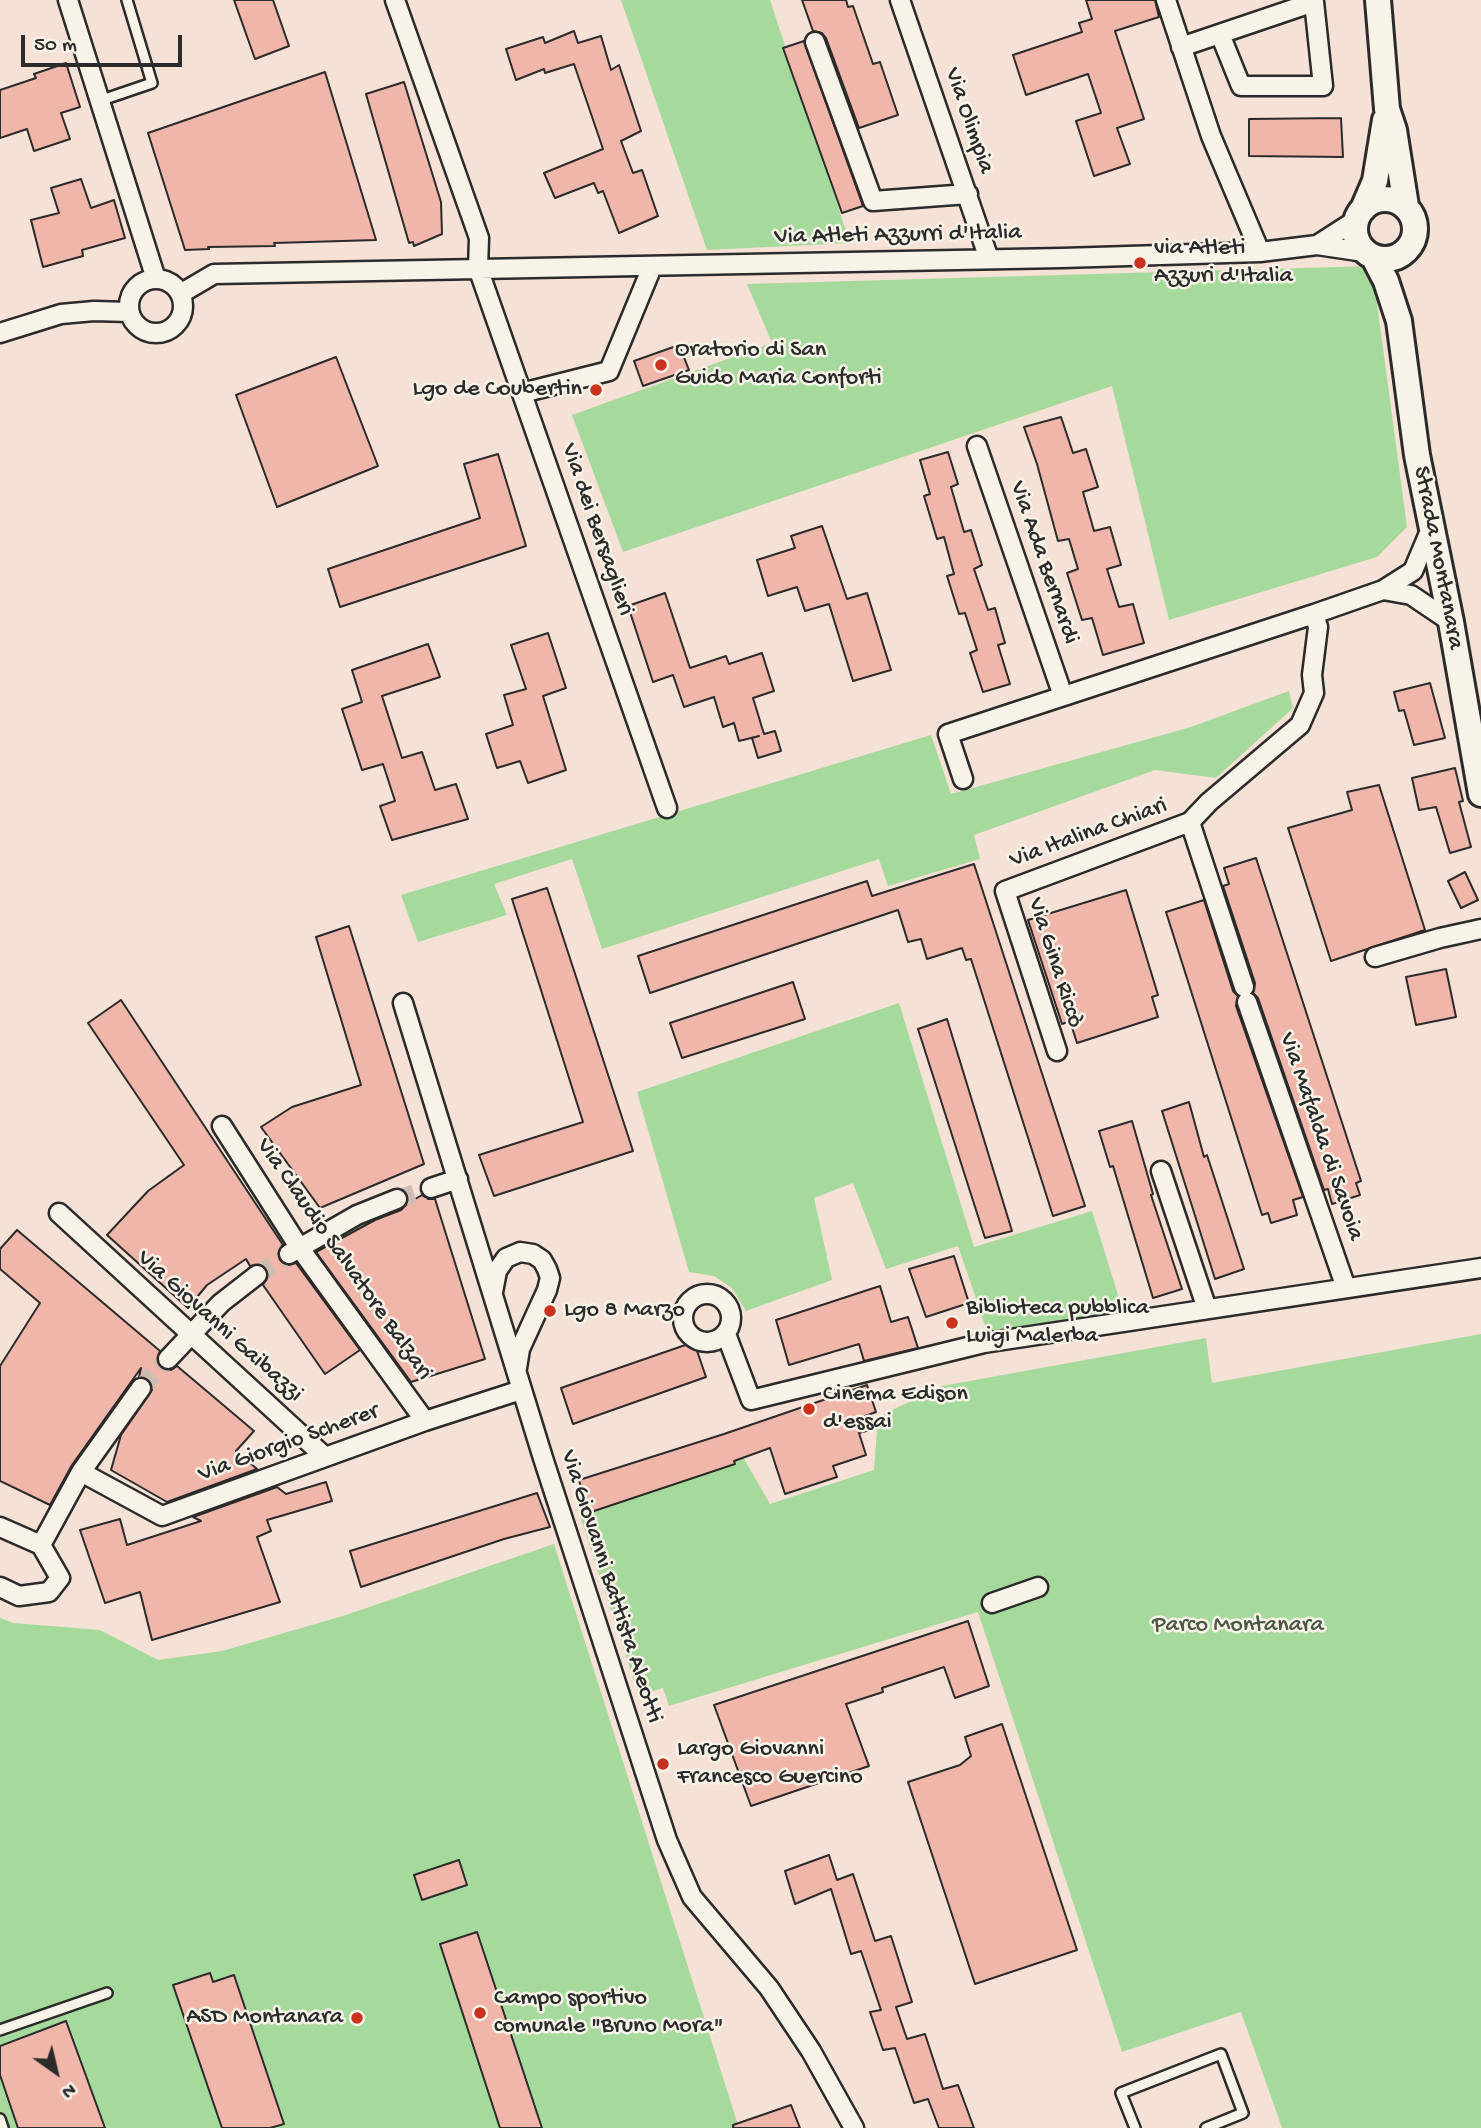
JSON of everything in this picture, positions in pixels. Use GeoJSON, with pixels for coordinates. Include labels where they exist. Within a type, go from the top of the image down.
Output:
{"type":"FeatureCollection","features":[{"type":"Feature","properties":{"kind":"street"},"geometry":{"type":"LineString","coordinates":[[68,0],[156,279]]}},
{"type":"Feature","properties":{"kind":"street","name":"Via dei Bersaglieri"},"geometry":{"type":"LineString","coordinates":[[395,0],[479,238],[478,268],[667,808]]}},
{"type":"Feature","properties":{"kind":"street","name":"Via Olimpia"},"geometry":{"type":"LineString","coordinates":[[900,0],[989,259]]}},
{"type":"Feature","properties":{"kind":"street"},"geometry":{"type":"LineString","coordinates":[[1166,0],[1211,136],[1260,252]]}},
{"type":"Feature","properties":{"kind":"street"},"geometry":{"type":"LineString","coordinates":[[1378,0],[1387,109],[1394,130],[1406,206],[1415,226],[1414,239],[1404,253],[1390,259],[1369,255],[1355,233],[1359,214],[1375,181],[1387,109]]}},
{"type":"Feature","properties":{"kind":"street"},"geometry":{"type":"LineString","coordinates":[[1181,47],[1314,2],[1323,86],[1241,86],[1220,34]]}},
{"type":"Feature","properties":{"kind":"street"},"geometry":{"type":"LineString","coordinates":[[815,43],[873,201],[968,194]]}},
{"type":"Feature","properties":{"kind":"street"},"geometry":{"type":"LineString","coordinates":[[1359,214],[1377,200],[1389,199],[1406,206]]}},
{"type":"Feature","properties":{"kind":"street","name":"Via Atleti Azzurri d'Italia"},"geometry":{"type":"LineString","coordinates":[[1317,245],[1359,214]]}},
{"type":"Feature","properties":{"kind":"street","name":"Via Atleti Azzurri d'Italia"},"geometry":{"type":"LineString","coordinates":[[180,294],[214,274],[652,267],[787,261],[1260,252],[1317,245],[1369,255]]}},
{"type":"Feature","properties":{"kind":"street","name":"Strada Montanara"},"geometry":{"type":"LineString","coordinates":[[1399,321],[1404,253]]}},
{"type":"Feature","properties":{"kind":"street","name":"Strada Montanara"},"geometry":{"type":"LineString","coordinates":[[1369,255],[1386,281],[1399,321],[1417,455],[1451,622],[1481,794]]}},
{"type":"Feature","properties":{"kind":"street"},"geometry":{"type":"LineString","coordinates":[[522,393],[609,371],[652,267]]}},
{"type":"Feature","properties":{"kind":"street"},"geometry":{"type":"LineString","coordinates":[[148,280],[170,283],[180,294],[183,312],[174,328],[166,332],[156,334],[139,328],[129,312],[135,289],[148,280]]}},
{"type":"Feature","properties":{"kind":"street"},"geometry":{"type":"LineString","coordinates":[[0,333],[61,314],[129,312]]}},
{"type":"Feature","properties":{"kind":"street","name":"Via Ada Bernardi"},"geometry":{"type":"LineString","coordinates":[[977,446],[1063,696]]}},
{"type":"Feature","properties":{"kind":"street"},"geometry":{"type":"LineString","coordinates":[[964,779],[948,734],[1383,590],[1413,571],[1432,526]]}},
{"type":"Feature","properties":{"kind":"street"},"geometry":{"type":"LineString","coordinates":[[1413,571],[1442,577]]}},
{"type":"Feature","properties":{"kind":"street"},"geometry":{"type":"LineString","coordinates":[[1411,595],[1442,577]]}},
{"type":"Feature","properties":{"kind":"street"},"geometry":{"type":"LineString","coordinates":[[1383,590],[1411,595],[1451,622]]}},
{"type":"Feature","properties":{"kind":"street","name":"Via Italina Chiari"},"geometry":{"type":"LineString","coordinates":[[1005,891],[1190,822],[1209,802],[1300,725],[1314,693],[1312,675],[1318,627],[1314,614]]}},
{"type":"Feature","properties":{"kind":"street","name":"Via Italina Chiari"},"geometry":{"type":"LineString","coordinates":[[1190,822],[1245,995]]}},
{"type":"Feature","properties":{"kind":"street","name":"Via Gina Riccò"},"geometry":{"type":"LineString","coordinates":[[1005,891],[1057,1051]]}},
{"type":"Feature","properties":{"kind":"street"},"geometry":{"type":"LineString","coordinates":[[1375,957],[1481,929]]}},
{"type":"Feature","properties":{"kind":"street","name":"Via Mafalda di Savoia"},"geometry":{"type":"LineString","coordinates":[[1245,995],[1346,1288]]}},
{"type":"Feature","properties":{"kind":"street","name":"Via Giovanni Battista Aleotti"},"geometry":{"type":"LineString","coordinates":[[403,1003],[522,1390],[672,1852],[692,1897],[769,1988],[811,2051],[854,2128]]}},
{"type":"Feature","properties":{"kind":"street","name":"Via Claudio Salvatore Balzari"},"geometry":{"type":"LineString","coordinates":[[222,1126],[294,1250],[425,1421]]}},
{"type":"Feature","properties":{"kind":"street"},"geometry":{"type":"LineString","coordinates":[[1161,1171],[1207,1310]]}},
{"type":"Feature","properties":{"kind":"street"},"geometry":{"type":"LineString","coordinates":[[431,1188],[458,1180]]}},
{"type":"Feature","properties":{"kind":"street"},"geometry":{"type":"LineString","coordinates":[[294,1250],[357,1215],[397,1199]]}},
{"type":"Feature","properties":{"kind":"street","name":"Via Giovanni Gaibazzi"},"geometry":{"type":"LineString","coordinates":[[59,1213],[324,1456]]}},
{"type":"Feature","properties":{"kind":"street"},"geometry":{"type":"LineString","coordinates":[[492,1295],[498,1271],[506,1258],[520,1252],[542,1259],[550,1278],[520,1349],[516,1371]]}},
{"type":"Feature","properties":{"kind":"street"},"geometry":{"type":"LineString","coordinates":[[726,1334],[751,1400],[984,1343],[1481,1268]]}},
{"type":"Feature","properties":{"kind":"street"},"geometry":{"type":"LineString","coordinates":[[168,1359],[221,1303],[257,1276]]}},
{"type":"Feature","properties":{"kind":"street"},"geometry":{"type":"LineString","coordinates":[[41,1545],[81,1472],[141,1388]]}},
{"type":"Feature","properties":{"kind":"street","name":"Via Giorgio Scherer"},"geometry":{"type":"LineString","coordinates":[[81,1472],[162,1516],[324,1456],[522,1390]]}},
{"type":"Feature","properties":{"kind":"street"},"geometry":{"type":"LineString","coordinates":[[0,1527],[41,1545],[60,1578],[49,1592],[19,1596],[0,1587]]}},
{"type":"Feature","properties":{"kind":"street"},"geometry":{"type":"LineString","coordinates":[[992,1603],[1038,1587]]}},
{"type":"Feature","properties":{"kind":"lane"},"geometry":{"type":"LineString","coordinates":[[99,101],[152,83],[127,0]]}},
{"type":"Feature","properties":{"kind":"lane"},"geometry":{"type":"LineString","coordinates":[[0,2030],[107,1993]]}},
{"type":"Feature","properties":{"kind":"lane"},"geometry":{"type":"LineString","coordinates":[[1135,2128],[1121,2093],[1221,2054],[1243,2113],[1206,2128]]}},
{"type":"Feature","properties":{"kind":"lane"},"geometry":{"type":"LineString","coordinates":[[0,2119],[3,2128]]}},
{"type":"Feature","properties":{"kind":"green space"},"geometry":{"type":"Polygon","coordinates":[[[621,0],[770,0],[850,243],[707,250],[621,0]]]}},
{"type":"Feature","properties":{"kind":"green space"},"geometry":{"type":"Polygon","coordinates":[[[1372,266],[1407,527],[1377,557],[1169,620],[1112,386],[623,552],[572,415],[772,343],[747,284],[1372,266]]]}},
{"type":"Feature","properties":{"kind":"green space"},"geometry":{"type":"Polygon","coordinates":[[[1289,691],[1293,708],[1216,778],[1155,770],[974,835],[980,859],[888,886],[879,859],[602,949],[572,859],[494,884],[507,915],[418,942],[401,895],[931,735],[951,794],[1191,727],[1289,691]]]}},
{"type":"Feature","properties":{"kind":"green space"},"geometry":{"type":"Polygon","coordinates":[[[899,1003],[974,1247],[1092,1211],[1123,1311],[988,1334],[958,1246],[886,1269],[853,1183],[814,1198],[832,1280],[746,1311],[732,1288],[714,1276],[689,1272],[637,1092],[899,1003]]]}},
{"type":"Feature","properties":{"kind":"green space","name":"Parco Montanara"},"geometry":{"type":"Polygon","coordinates":[[[1481,1334],[1481,2128],[1282,2128],[1241,2012],[1122,2052],[978,1612],[669,1706],[663,1688],[639,1696],[578,1510],[743,1457],[770,1504],[874,1470],[878,1417],[942,1386],[1206,1338],[1212,1383],[1481,1334]]]}},
{"type":"Feature","properties":{"kind":"green space"},"geometry":{"type":"Polygon","coordinates":[[[554,1544],[739,2128],[0,2128],[0,1618],[13,1623],[100,1630],[158,1660],[222,1651],[346,1615],[554,1544]]]}},
{"type":"Feature","properties":{"kind":"building"},"geometry":{"type":"Polygon","coordinates":[[[234,0],[273,0],[289,46],[255,59],[234,0]]]}},
{"type":"Feature","properties":{"kind":"building"},"geometry":{"type":"Polygon","coordinates":[[[802,0],[846,0],[848,7],[853,6],[873,64],[880,62],[898,115],[859,128],[826,38],[822,33],[813,31],[802,0]]]}},
{"type":"Feature","properties":{"kind":"building"},"geometry":{"type":"Polygon","coordinates":[[[1086,0],[1155,0],[1159,17],[1115,31],[1144,119],[1117,128],[1130,164],[1094,176],[1076,121],[1101,113],[1088,74],[1026,95],[1013,55],[1082,32],[1079,23],[1092,19],[1086,0]]]}},
{"type":"Feature","properties":{"kind":"building"},"geometry":{"type":"Polygon","coordinates":[[[574,31],[578,43],[601,36],[611,70],[619,65],[641,131],[621,141],[633,173],[642,170],[658,216],[619,233],[603,191],[598,193],[594,183],[555,198],[544,173],[603,149],[574,64],[545,73],[544,69],[516,80],[506,49],[543,37],[545,43],[574,31]]]}},
{"type":"Feature","properties":{"kind":"building"},"geometry":{"type":"Polygon","coordinates":[[[804,41],[863,206],[842,213],[783,48],[804,41]]]}},
{"type":"Feature","properties":{"kind":"building"},"geometry":{"type":"Polygon","coordinates":[[[66,63],[80,107],[61,113],[70,139],[34,151],[27,129],[0,138],[0,90],[36,78],[34,74],[66,63]]]}},
{"type":"Feature","properties":{"kind":"building"},"geometry":{"type":"Polygon","coordinates":[[[325,72],[376,240],[274,243],[275,246],[185,250],[148,133],[325,72]]]}},
{"type":"Feature","properties":{"kind":"building"},"geometry":{"type":"Polygon","coordinates":[[[404,82],[441,202],[442,234],[414,246],[413,242],[409,243],[366,94],[404,82]]]}},
{"type":"Feature","properties":{"kind":"building"},"geometry":{"type":"Polygon","coordinates":[[[1341,118],[1343,157],[1249,156],[1249,119],[1341,118]]]}},
{"type":"Feature","properties":{"kind":"building"},"geometry":{"type":"Polygon","coordinates":[[[81,179],[91,208],[114,200],[125,238],[82,250],[83,256],[43,267],[31,220],[59,213],[51,188],[81,179]]]}},
{"type":"Feature","properties":{"kind":"building","name":"Oratorio di San Guido Maria Conforti"},"geometry":{"type":"Polygon","coordinates":[[[679,345],[689,370],[643,386],[634,361],[679,345]]]}},
{"type":"Feature","properties":{"kind":"building"},"geometry":{"type":"Polygon","coordinates":[[[336,357],[378,466],[277,507],[236,395],[336,357]]]}},
{"type":"Feature","properties":{"kind":"building"},"geometry":{"type":"Polygon","coordinates":[[[1061,417],[1073,453],[1086,449],[1098,487],[1083,492],[1094,531],[1110,527],[1121,565],[1107,569],[1119,607],[1133,604],[1144,643],[1103,655],[1092,618],[1082,620],[1067,573],[1078,569],[1069,539],[1058,541],[1024,427],[1061,417]]]}},
{"type":"Feature","properties":{"kind":"building"},"geometry":{"type":"Polygon","coordinates":[[[948,452],[958,484],[951,487],[964,532],[971,530],[982,565],[974,569],[988,610],[995,608],[1005,643],[998,645],[1010,684],[983,692],[970,653],[977,650],[965,613],[959,614],[947,576],[954,574],[944,537],[937,539],[924,496],[930,494],[920,460],[948,452]]]}},
{"type":"Feature","properties":{"kind":"building"},"geometry":{"type":"Polygon","coordinates":[[[498,454],[526,546],[340,607],[328,569],[480,518],[464,464],[498,454]]]}},
{"type":"Feature","properties":{"kind":"building"},"geometry":{"type":"Polygon","coordinates":[[[822,526],[847,599],[867,593],[891,670],[853,681],[829,604],[805,611],[797,587],[768,596],[757,560],[795,548],[791,536],[822,526]]]}},
{"type":"Feature","properties":{"kind":"building"},"geometry":{"type":"Polygon","coordinates":[[[665,593],[690,668],[726,656],[729,664],[762,653],[774,691],[753,698],[764,734],[775,731],[781,751],[758,758],[752,738],[759,736],[739,741],[734,723],[723,727],[714,697],[684,707],[673,675],[653,682],[628,606],[665,593]]]}},
{"type":"Feature","properties":{"kind":"building"},"geometry":{"type":"Polygon","coordinates":[[[548,633],[566,688],[543,696],[566,770],[528,783],[520,761],[497,768],[486,734],[513,725],[504,695],[526,689],[511,645],[548,633]]]}},
{"type":"Feature","properties":{"kind":"building"},"geometry":{"type":"Polygon","coordinates":[[[428,644],[440,677],[382,696],[402,758],[422,752],[435,790],[456,784],[468,819],[392,840],[380,806],[395,801],[383,764],[362,770],[342,709],[362,702],[352,670],[428,644]]]}},
{"type":"Feature","properties":{"kind":"building"},"geometry":{"type":"Polygon","coordinates":[[[1430,683],[1445,738],[1414,745],[1404,710],[1399,711],[1394,692],[1430,683]]]}},
{"type":"Feature","properties":{"kind":"building"},"geometry":{"type":"Polygon","coordinates":[[[1455,768],[1463,801],[1459,802],[1471,847],[1450,853],[1436,807],[1419,810],[1412,778],[1455,768]]]}},
{"type":"Feature","properties":{"kind":"building"},"geometry":{"type":"Polygon","coordinates":[[[1379,785],[1425,930],[1331,961],[1288,828],[1352,810],[1347,792],[1379,785]]]}},
{"type":"Feature","properties":{"kind":"building"},"geometry":{"type":"Polygon","coordinates":[[[1256,858],[1361,1181],[1356,1183],[1360,1195],[1332,1204],[1328,1189],[1324,1190],[1258,998],[1253,993],[1255,983],[1223,886],[1229,884],[1224,868],[1256,858]]]}},
{"type":"Feature","properties":{"kind":"building"},"geometry":{"type":"Polygon","coordinates":[[[974,864],[1085,1206],[1053,1216],[971,959],[966,960],[962,948],[927,959],[921,939],[908,942],[898,910],[650,993],[638,956],[867,881],[872,896],[974,864]]]}},
{"type":"Feature","properties":{"kind":"building"},"geometry":{"type":"Polygon","coordinates":[[[1465,872],[1478,900],[1461,908],[1448,881],[1465,872]]]}},
{"type":"Feature","properties":{"kind":"building"},"geometry":{"type":"Polygon","coordinates":[[[547,888],[633,1151],[494,1196],[479,1155],[583,1122],[512,899],[547,888]]]}},
{"type":"Feature","properties":{"kind":"building"},"geometry":{"type":"Polygon","coordinates":[[[1126,890],[1158,995],[1152,997],[1158,1017],[1077,1043],[1070,1021],[1062,1024],[1028,920],[1126,890]]]}},
{"type":"Feature","properties":{"kind":"building"},"geometry":{"type":"Polygon","coordinates":[[[1204,900],[1233,991],[1238,996],[1236,1006],[1303,1197],[1293,1200],[1297,1215],[1271,1223],[1268,1213],[1262,1215],[1166,912],[1204,900]]]}},
{"type":"Feature","properties":{"kind":"building"},"geometry":{"type":"Polygon","coordinates":[[[349,926],[424,1164],[320,1208],[261,1127],[292,1107],[361,1085],[316,937],[349,926]]]}},
{"type":"Feature","properties":{"kind":"building"},"geometry":{"type":"Polygon","coordinates":[[[1446,969],[1456,1017],[1416,1025],[1406,977],[1446,969]]]}},
{"type":"Feature","properties":{"kind":"building"},"geometry":{"type":"Polygon","coordinates":[[[793,982],[805,1019],[682,1058],[670,1023],[793,982]]]}},
{"type":"Feature","properties":{"kind":"building"},"geometry":{"type":"Polygon","coordinates":[[[121,1000],[283,1245],[278,1253],[280,1260],[288,1265],[296,1263],[360,1350],[325,1374],[263,1285],[268,1274],[262,1265],[250,1266],[246,1259],[207,1285],[188,1308],[107,1235],[148,1191],[184,1165],[88,1023],[121,1000]]]}},
{"type":"Feature","properties":{"kind":"building"},"geometry":{"type":"Polygon","coordinates":[[[947,1019],[1012,1231],[985,1238],[918,1029],[947,1019]]]}},
{"type":"Feature","properties":{"kind":"building"},"geometry":{"type":"Polygon","coordinates":[[[1189,1102],[1204,1157],[1207,1155],[1244,1269],[1215,1279],[1162,1111],[1189,1102]]]}},
{"type":"Feature","properties":{"kind":"building"},"geometry":{"type":"Polygon","coordinates":[[[1132,1121],[1153,1194],[1151,1195],[1182,1289],[1153,1298],[1113,1166],[1110,1167],[1099,1131],[1132,1121]]]}},
{"type":"Feature","properties":{"kind":"building"},"geometry":{"type":"Polygon","coordinates":[[[422,1195],[435,1199],[485,1359],[411,1382],[316,1252],[375,1220],[401,1210],[422,1195]]]}},
{"type":"Feature","properties":{"kind":"building"},"geometry":{"type":"Polygon","coordinates":[[[17,1230],[160,1351],[157,1362],[161,1368],[171,1370],[177,1366],[254,1431],[236,1451],[257,1469],[167,1502],[111,1470],[121,1435],[152,1390],[148,1379],[139,1377],[141,1368],[72,1465],[50,1505],[0,1481],[0,1366],[40,1303],[0,1269],[0,1249],[17,1230]]]}},
{"type":"Feature","properties":{"kind":"building"},"geometry":{"type":"Polygon","coordinates":[[[954,1256],[969,1303],[926,1317],[909,1269],[954,1256]]]}},
{"type":"Feature","properties":{"kind":"building"},"geometry":{"type":"Polygon","coordinates":[[[880,1286],[891,1322],[908,1317],[918,1348],[864,1361],[859,1344],[789,1365],[776,1320],[880,1286]]]}},
{"type":"Feature","properties":{"kind":"building"},"geometry":{"type":"Polygon","coordinates":[[[694,1342],[706,1377],[573,1424],[561,1388],[694,1342]]]}},
{"type":"Feature","properties":{"kind":"building"},"geometry":{"type":"Polygon","coordinates":[[[867,1385],[876,1412],[865,1416],[870,1430],[859,1433],[866,1455],[833,1466],[837,1477],[785,1494],[770,1448],[734,1461],[735,1464],[588,1513],[579,1480],[867,1385]]]}},
{"type":"Feature","properties":{"kind":"building"},"geometry":{"type":"Polygon","coordinates":[[[326,1482],[332,1501],[267,1520],[271,1531],[257,1537],[280,1602],[152,1640],[140,1592],[105,1603],[80,1530],[120,1519],[127,1545],[201,1521],[193,1517],[277,1487],[286,1494],[326,1482]]]}},
{"type":"Feature","properties":{"kind":"building"},"geometry":{"type":"Polygon","coordinates":[[[537,1493],[550,1527],[504,1539],[361,1587],[350,1551],[537,1493]]]}},
{"type":"Feature","properties":{"kind":"building"},"geometry":{"type":"Polygon","coordinates":[[[968,1621],[989,1686],[955,1698],[944,1667],[882,1688],[883,1692],[846,1704],[869,1766],[751,1806],[714,1705],[968,1621]]]}},
{"type":"Feature","properties":{"kind":"building"},"geometry":{"type":"Polygon","coordinates":[[[1002,1724],[1077,1950],[975,1984],[908,1782],[960,1765],[971,1756],[965,1737],[1002,1724]]]}},
{"type":"Feature","properties":{"kind":"building"},"geometry":{"type":"Polygon","coordinates":[[[829,1855],[837,1880],[853,1874],[875,1941],[891,1936],[912,2002],[896,2007],[907,2039],[925,2034],[943,2089],[958,2085],[974,2128],[939,2128],[928,2099],[914,2103],[895,2048],[883,2050],[870,2012],[881,2010],[861,1951],[851,1954],[831,1889],[795,1904],[785,1871],[829,1855]]]}},
{"type":"Feature","properties":{"kind":"building"},"geometry":{"type":"Polygon","coordinates":[[[459,1860],[467,1885],[422,1900],[414,1875],[459,1860]]]}},
{"type":"Feature","properties":{"kind":"building"},"geometry":{"type":"Polygon","coordinates":[[[477,1932],[542,2128],[500,2128],[440,1944],[477,1932]]]}},
{"type":"Feature","properties":{"kind":"building"},"geometry":{"type":"Polygon","coordinates":[[[210,1973],[213,1982],[234,1975],[284,2124],[270,2128],[222,2128],[173,1985],[210,1973]]]}},
{"type":"Feature","properties":{"kind":"building"},"geometry":{"type":"Polygon","coordinates":[[[66,2021],[105,2128],[18,2128],[0,2075],[0,2046],[66,2021]]]}},
{"type":"Feature","properties":{"kind":"building"},"geometry":{"type":"Polygon","coordinates":[[[791,2105],[800,2128],[733,2128],[733,2125],[791,2105]]]}},
{"type":"Feature","properties":{"kind":"tunnel"},"geometry":{"type":"LineString","coordinates":[[397,1199],[431,1188]]}},
{"type":"Feature","properties":{"kind":"tunnel"},"geometry":{"type":"LineString","coordinates":[[257,1275],[289,1254]]}},
{"type":"Feature","properties":{"kind":"tunnel"},"geometry":{"type":"LineString","coordinates":[[141,1388],[168,1359]]}},
{"type":"Feature","properties":{"kind":"place","name":"via Atleti Azzuri d'Italia"},"geometry":{"type":"Point","coordinates":[1140,263]}},
{"type":"Feature","properties":{"kind":"place","name":"Oratorio di San Guido Maria Conforti"},"geometry":{"type":"Point","coordinates":[661,365]}},
{"type":"Feature","properties":{"kind":"place","name":"Lgo de Coubertin"},"geometry":{"type":"Point","coordinates":[596,390]}},
{"type":"Feature","properties":{"kind":"place","name":"Lgo 8 Marzo"},"geometry":{"type":"Point","coordinates":[550,1311]}},
{"type":"Feature","properties":{"kind":"place","name":"Biblioteca pubblica Luigi Malerba"},"geometry":{"type":"Point","coordinates":[952,1323]}},
{"type":"Feature","properties":{"kind":"place","name":"Cinema Edison d'essai"},"geometry":{"type":"Point","coordinates":[809,1409]}},
{"type":"Feature","properties":{"kind":"place","name":"Largo Giovanni Francesco Guercino"},"geometry":{"type":"Point","coordinates":[663,1764]}},
{"type":"Feature","properties":{"kind":"place","name":"Campo sportivo comunale \"Bruno Mora\""},"geometry":{"type":"Point","coordinates":[480,2013]}},
{"type":"Feature","properties":{"kind":"place","name":"ASD Montanara"},"geometry":{"type":"Point","coordinates":[357,2018]}}]}
